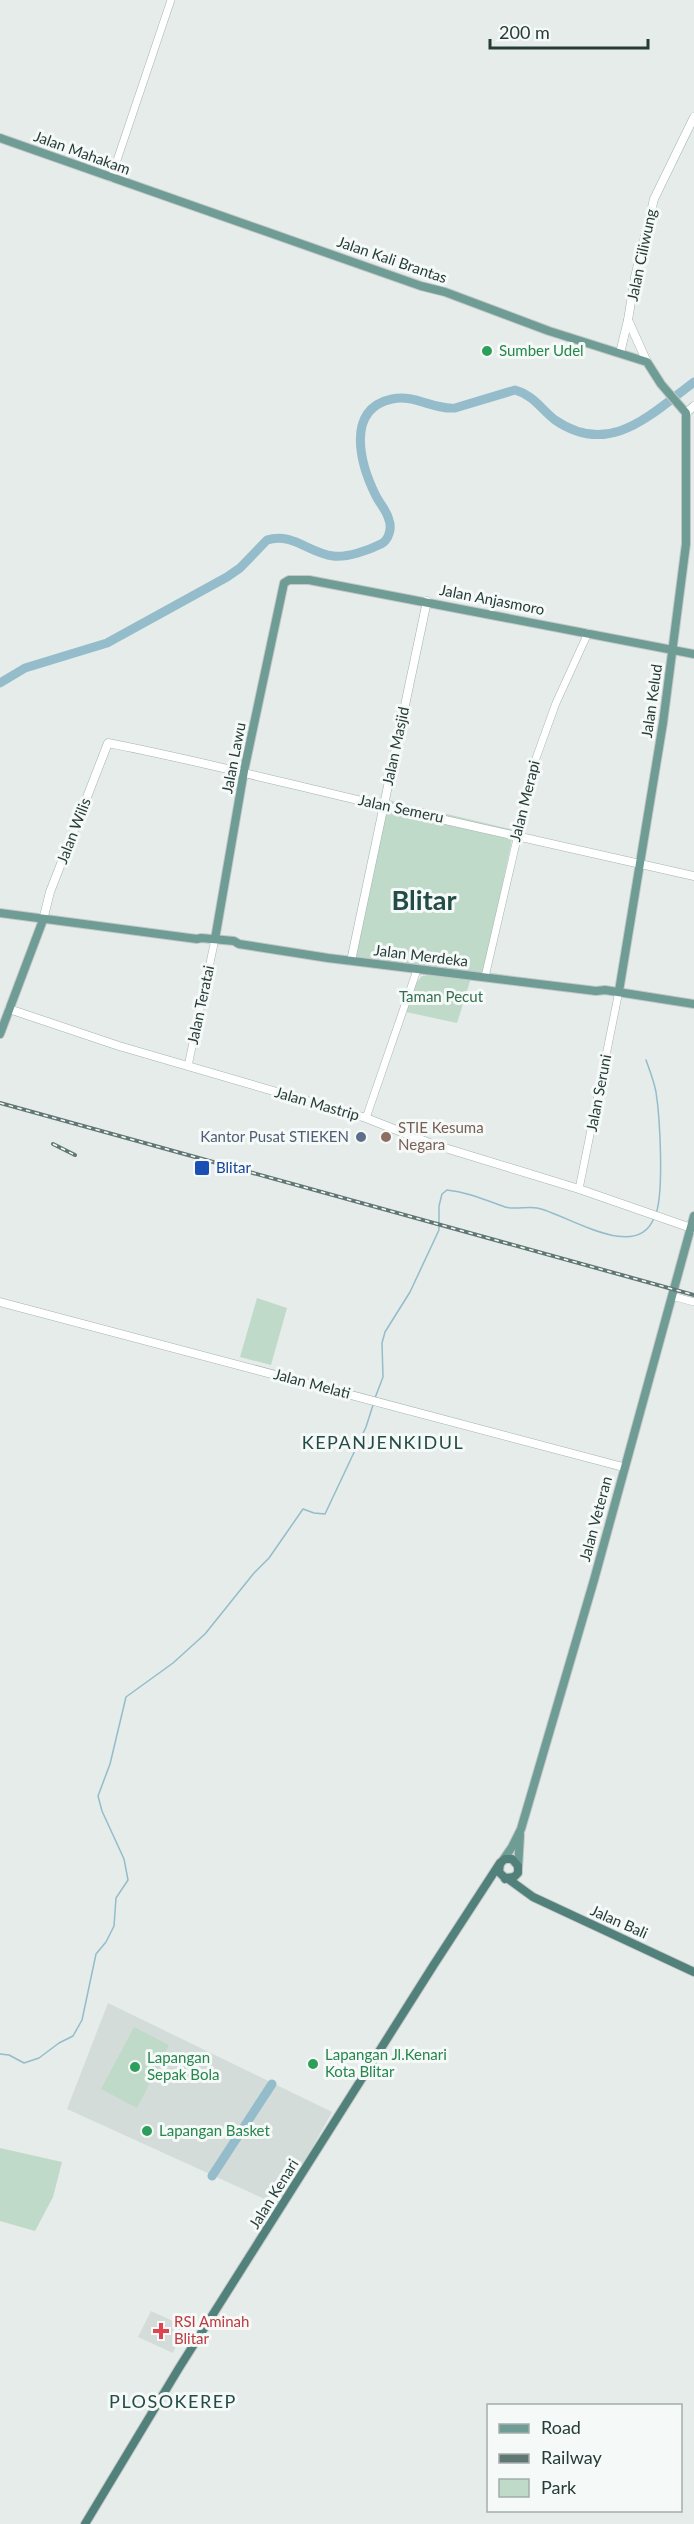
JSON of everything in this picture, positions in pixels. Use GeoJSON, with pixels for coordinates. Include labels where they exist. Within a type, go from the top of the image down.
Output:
{"type":"FeatureCollection","features":[{"type":"Feature","properties":{"kind":"highway"},"geometry":{"type":"LineString","coordinates":[[507,1878],[499,1872],[500,1863],[512,1860],[517,1863],[522,1882],[533,1897]]}},
{"type":"Feature","properties":{"kind":"highway","name":"Jalan Kenari"},"geometry":{"type":"LineString","coordinates":[[85,2524],[338,2114],[500,1863]]}},
{"type":"Feature","properties":{"kind":"highway"},"geometry":{"type":"LineString","coordinates":[[489,1881],[514,1877],[518,1869]]}},
{"type":"Feature","properties":{"kind":"highway","name":"Jalan Bali"},"geometry":{"type":"LineString","coordinates":[[507,1878],[533,1897],[694,1972]]}},
{"type":"Feature","properties":{"kind":"main road","name":"Jalan Ciliwung"},"geometry":{"type":"LineString","coordinates":[[647,362],[628,320],[639,261],[654,199],[694,117]]}},
{"type":"Feature","properties":{"kind":"main road","name":"Jalan Mahakam"},"geometry":{"type":"LineString","coordinates":[[0,138],[155,194]]}},
{"type":"Feature","properties":{"kind":"main road","name":"Jalan Kali Brantas"},"geometry":{"type":"LineString","coordinates":[[155,194],[421,286],[445,292],[532,326],[647,362]]}},
{"type":"Feature","properties":{"kind":"main road"},"geometry":{"type":"LineString","coordinates":[[620,353],[628,320]]}},
{"type":"Feature","properties":{"kind":"main road"},"geometry":{"type":"LineString","coordinates":[[647,362],[661,384],[684,411],[694,406]]}},
{"type":"Feature","properties":{"kind":"main road","name":"Jalan Kelud"},"geometry":{"type":"LineString","coordinates":[[619,994],[673,650],[686,544],[684,411]]}},
{"type":"Feature","properties":{"kind":"main road","name":"Jalan Anjasmoro"},"geometry":{"type":"LineString","coordinates":[[284,583],[298,579],[309,580],[694,654]]}},
{"type":"Feature","properties":{"kind":"main road","name":"Jalan Lawu"},"geometry":{"type":"LineString","coordinates":[[214,942],[244,771],[284,583]]}},
{"type":"Feature","properties":{"kind":"main road","name":"Jalan Masjid"},"geometry":{"type":"LineString","coordinates":[[351,961],[427,601]]}},
{"type":"Feature","properties":{"kind":"main road","name":"Jalan Semeru"},"geometry":{"type":"LineString","coordinates":[[108,743],[244,771],[383,806],[694,876]]}},
{"type":"Feature","properties":{"kind":"main road","name":"Jalan Wilis"},"geometry":{"type":"LineString","coordinates":[[43,920],[54,883],[108,743]]}},
{"type":"Feature","properties":{"kind":"main road","name":"Jalan Merdeka"},"geometry":{"type":"LineString","coordinates":[[0,913],[417,970],[619,994],[636,994],[641,997],[694,1004]]}},
{"type":"Feature","properties":{"kind":"main road"},"geometry":{"type":"LineString","coordinates":[[0,1034],[43,920]]}},
{"type":"Feature","properties":{"kind":"main road","name":"Jalan Mastrip"},"geometry":{"type":"LineString","coordinates":[[9,1009],[188,1066],[366,1118],[432,1144],[579,1189],[693,1228]]}},
{"type":"Feature","properties":{"kind":"main road","name":"Jalan Veteran"},"geometry":{"type":"LineString","coordinates":[[500,1863],[512,1847],[520,1829],[594,1580],[623,1467],[693,1228],[694,1216]]}},
{"type":"Feature","properties":{"kind":"main road","name":"Jalan Melati"},"geometry":{"type":"LineString","coordinates":[[0,1302],[623,1467]]}},
{"type":"Feature","properties":{"kind":"main road","name":"Jalan Veteran"},"geometry":{"type":"LineString","coordinates":[[518,1869],[520,1829]]}},
{"type":"Feature","properties":{"kind":"street"},"geometry":{"type":"LineString","coordinates":[[111,178],[153,60],[171,0]]}},
{"type":"Feature","properties":{"kind":"street","name":"Jalan Merapi"},"geometry":{"type":"LineString","coordinates":[[484,977],[516,836],[542,741],[588,633]]}},
{"type":"Feature","properties":{"kind":"street","name":"Jalan Teratai"},"geometry":{"type":"LineString","coordinates":[[188,1066],[214,942]]}},
{"type":"Feature","properties":{"kind":"street"},"geometry":{"type":"LineString","coordinates":[[366,1118],[417,970]]}},
{"type":"Feature","properties":{"kind":"street","name":"Jalan Seruni"},"geometry":{"type":"LineString","coordinates":[[579,1189],[619,994]]}},
{"type":"Feature","properties":{"kind":"street"},"geometry":{"type":"LineString","coordinates":[[672,1296],[694,1302]]}},
{"type":"Feature","properties":{"kind":"shaded area"},"geometry":{"type":"Polygon","coordinates":[[[108,2003],[332,2112],[280,2206],[67,2109],[108,2003]]]}},
{"type":"Feature","properties":{"kind":"shaded area","name":"RSI Aminah Blitar"},"geometry":{"type":"Polygon","coordinates":[[[151,2311],[184,2326],[173,2353],[138,2337],[151,2311]]]}},
{"type":"Feature","properties":{"kind":"green space"},"geometry":{"type":"Polygon","coordinates":[[[384,799],[514,830],[483,975],[354,959],[384,799]]]}},
{"type":"Feature","properties":{"kind":"green space","name":"Taman Pecut"},"geometry":{"type":"Polygon","coordinates":[[[436,974],[471,978],[457,1023],[406,1012],[417,982],[422,976],[436,974]]]}},
{"type":"Feature","properties":{"kind":"green space"},"geometry":{"type":"Polygon","coordinates":[[[257,1298],[287,1308],[271,1365],[240,1357],[257,1298]]]}},
{"type":"Feature","properties":{"kind":"green space","name":"Lapangan Sepak Bola"},"geometry":{"type":"Polygon","coordinates":[[[134,2027],[169,2045],[137,2108],[101,2089],[134,2027]]]}},
{"type":"Feature","properties":{"kind":"green space"},"geometry":{"type":"Polygon","coordinates":[[[0,2148],[62,2162],[53,2197],[35,2231],[0,2221],[0,2148]]]}},
{"type":"Feature","properties":{"kind":"waterway"},"geometry":{"type":"LineString","coordinates":[[0,683],[25,668],[107,643],[227,577],[240,568],[267,540],[276,538],[293,541],[333,556],[358,553],[384,542],[389,534],[390,523],[370,484],[360,440],[367,414],[377,405],[400,398],[439,407],[455,408],[515,390],[532,399],[555,420],[575,431],[594,435],[612,433],[646,418],[694,382]]}},
{"type":"Feature","properties":{"kind":"waterway"},"geometry":{"type":"LineString","coordinates":[[646,1060],[655,1088],[659,1119],[661,1172],[656,1214]]}},
{"type":"Feature","properties":{"kind":"waterway"},"geometry":{"type":"LineString","coordinates":[[375,1398],[383,1377],[382,1343],[385,1332],[410,1292],[439,1230],[439,1206],[442,1194],[447,1190],[469,1194],[509,1208],[537,1208],[582,1226],[617,1236],[632,1236],[645,1231],[654,1218]]}},
{"type":"Feature","properties":{"kind":"waterway"},"geometry":{"type":"LineString","coordinates":[[0,2054],[9,2055],[24,2063],[39,2058],[73,2036],[82,2020],[96,1954],[106,1942],[114,1926],[116,1898],[128,1880],[124,1859],[102,1811],[98,1796],[110,1764],[126,1697],[173,1663],[205,1634],[254,1573],[269,1558],[303,1509],[325,1514],[366,1427],[373,1405]]}},
{"type":"Feature","properties":{"kind":"waterway"},"geometry":{"type":"LineString","coordinates":[[212,2176],[272,2084]]}},
{"type":"Feature","properties":{"kind":"railway"},"geometry":{"type":"LineString","coordinates":[[0,1103],[694,1295]]}},
{"type":"Feature","properties":{"kind":"railway"},"geometry":{"type":"LineString","coordinates":[[53,1144],[75,1155]]}},
{"type":"Feature","properties":{"kind":"place","name":"Sumber Udel"},"geometry":{"type":"Point","coordinates":[487,351]}},
{"type":"Feature","properties":{"kind":"place","name":"Kantor Pusat STIEKEN"},"geometry":{"type":"Point","coordinates":[361,1137]}},
{"type":"Feature","properties":{"kind":"place","name":"STIE Kesuma Negara"},"geometry":{"type":"Point","coordinates":[386,1137]}},
{"type":"Feature","properties":{"kind":"place","name":"Blitar"},"geometry":{"type":"Point","coordinates":[202,1168]}},
{"type":"Feature","properties":{"kind":"place","name":"Lapangan Jl.Kenari Kota Blitar"},"geometry":{"type":"Point","coordinates":[313,2064]}},
{"type":"Feature","properties":{"kind":"place","name":"Lapangan Sepak Bola"},"geometry":{"type":"Point","coordinates":[135,2067]}},
{"type":"Feature","properties":{"kind":"place","name":"Lapangan Basket"},"geometry":{"type":"Point","coordinates":[147,2131]}},
{"type":"Feature","properties":{"kind":"place","name":"RSI Aminah Blitar"},"geometry":{"type":"Point","coordinates":[161,2331]}},
{"type":"Feature","properties":{"kind":"district","name":"Blitar"},"geometry":{"type":"Point","coordinates":[424,901]}},
{"type":"Feature","properties":{"kind":"district","name":"KEPANJENKIDUL"},"geometry":{"type":"Point","coordinates":[383,1443]}},
{"type":"Feature","properties":{"kind":"district","name":"PLOSOKEREP"},"geometry":{"type":"Point","coordinates":[173,2402]}}]}
